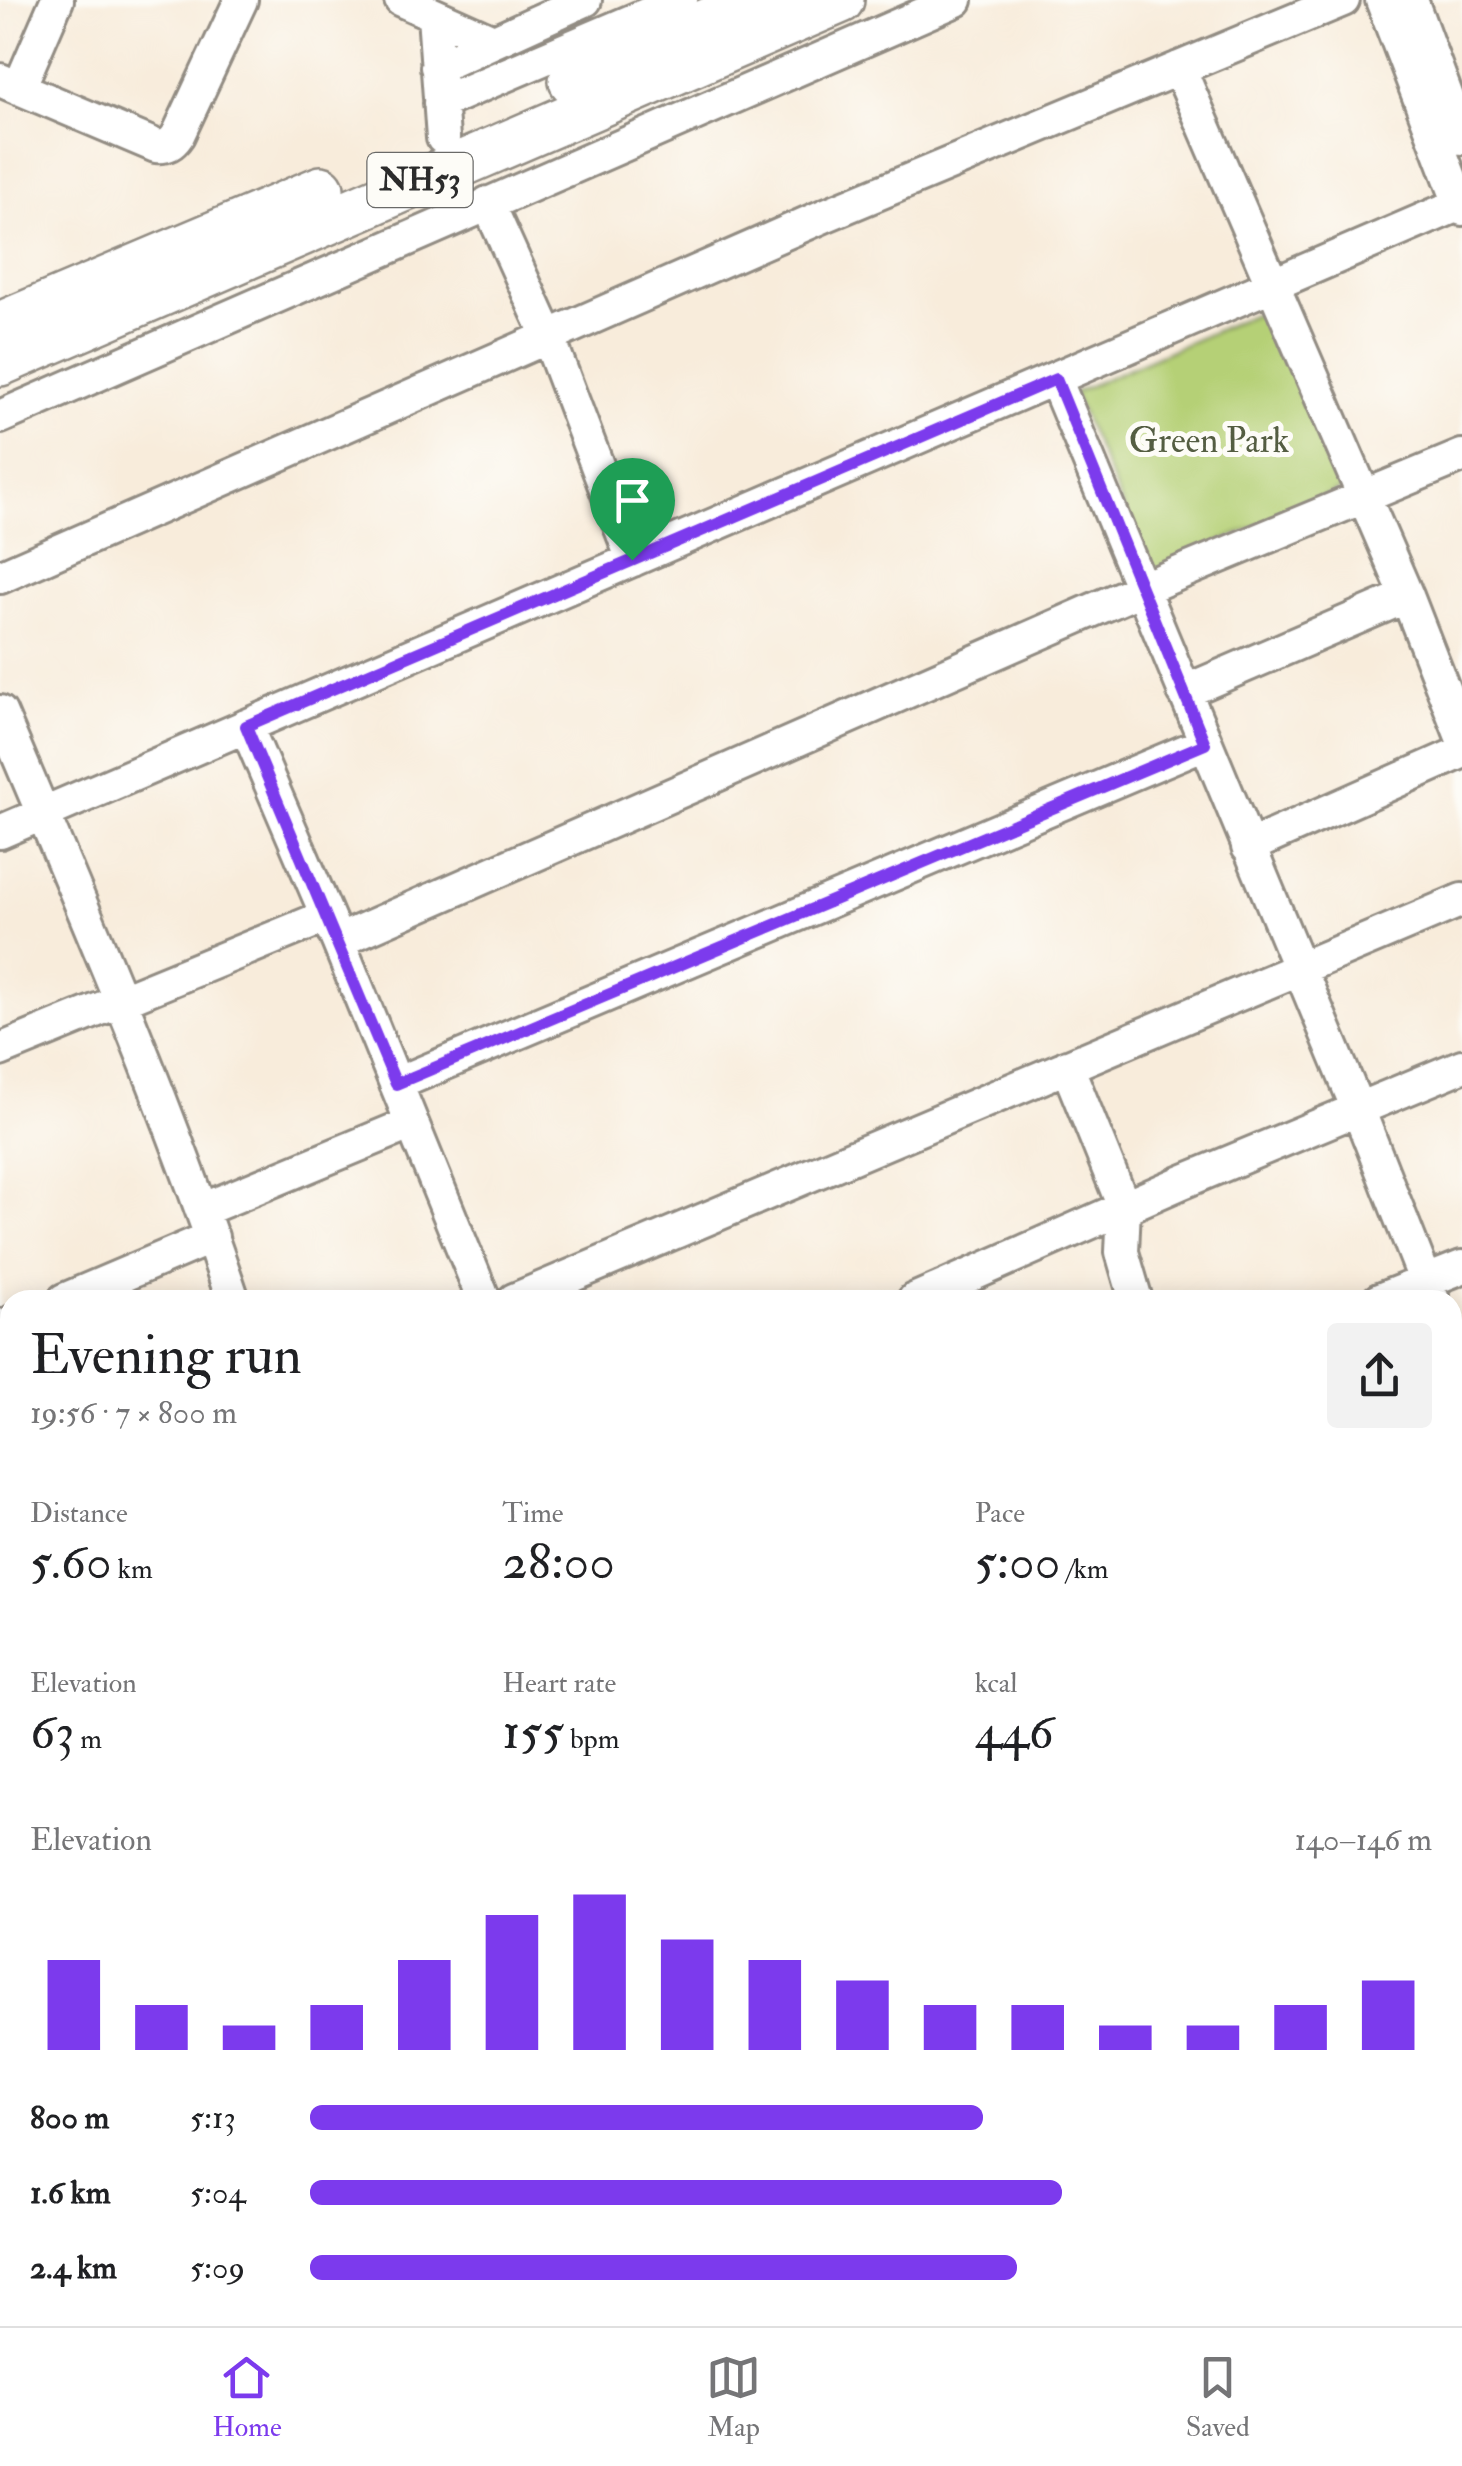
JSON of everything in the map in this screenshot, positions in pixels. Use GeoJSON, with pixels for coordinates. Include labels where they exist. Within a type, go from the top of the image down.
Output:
{"type":"FeatureCollection","features":[{"type":"Feature","properties":{"kind":"highway","name":"NH53"},"geometry":{"type":"LineString","coordinates":[[0,325],[441,120],[757,0]]}},
{"type":"Feature","properties":{"kind":"highway","name":"NH53"},"geometry":{"type":"LineString","coordinates":[[0,363],[840,0]]}},
{"type":"Feature","properties":{"kind":"street"},"geometry":{"type":"LineString","coordinates":[[57,0],[9,84],[156,146],[172,143],[178,134],[241,0]]}},
{"type":"Feature","properties":{"kind":"street"},"geometry":{"type":"LineString","coordinates":[[401,0],[492,41]]}},
{"type":"Feature","properties":{"kind":"street"},"geometry":{"type":"LineString","coordinates":[[436,67],[585,0]]}},
{"type":"Feature","properties":{"kind":"street"},"geometry":{"type":"LineString","coordinates":[[434,16],[441,120],[680,0]]}},
{"type":"Feature","properties":{"kind":"street"},"geometry":{"type":"LineString","coordinates":[[0,417],[956,0]]}},
{"type":"Feature","properties":{"kind":"street"},"geometry":{"type":"LineString","coordinates":[[0,576],[826,215],[1344,0]]}},
{"type":"Feature","properties":{"kind":"street"},"geometry":{"type":"LineString","coordinates":[[1382,0],[1452,119]]}},
{"type":"Feature","properties":{"kind":"street"},"geometry":{"type":"LineString","coordinates":[[0,832],[1461,206],[1452,119],[1411,0]]}},
{"type":"Feature","properties":{"kind":"street"},"geometry":{"type":"LineString","coordinates":[[1178,68],[1407,596],[1462,737]]}},
{"type":"Feature","properties":{"kind":"street"},"geometry":{"type":"LineString","coordinates":[[488,203],[548,336],[632,560]]}},
{"type":"Feature","properties":{"kind":"street"},"geometry":{"type":"LineString","coordinates":[[1056,379],[1430,1290]]}},
{"type":"Feature","properties":{"kind":"street"},"geometry":{"type":"LineString","coordinates":[[0,1050],[120,1000],[333,929],[1462,456]]}},
{"type":"Feature","properties":{"kind":"street"},"geometry":{"type":"LineString","coordinates":[[1184,692],[1407,596]]}},
{"type":"Feature","properties":{"kind":"street"},"geometry":{"type":"LineString","coordinates":[[0,712],[120,1000],[230,1290]]}},
{"type":"Feature","properties":{"kind":"street"},"geometry":{"type":"LineString","coordinates":[[246,726],[480,1290]]}},
{"type":"Feature","properties":{"kind":"street"},"geometry":{"type":"LineString","coordinates":[[396,1084],[1205,744]]}},
{"type":"Feature","properties":{"kind":"street"},"geometry":{"type":"LineString","coordinates":[[1248,848],[1462,752]]}},
{"type":"Feature","properties":{"kind":"street"},"geometry":{"type":"LineString","coordinates":[[538,1290],[1462,900]]}},
{"type":"Feature","properties":{"kind":"street"},"geometry":{"type":"LineString","coordinates":[[1067,1066],[1124,1207],[1122,1252],[1133,1290]]}},
{"type":"Feature","properties":{"kind":"street"},"geometry":{"type":"LineString","coordinates":[[937,1290],[1462,1066]]}},
{"type":"Feature","properties":{"kind":"street"},"geometry":{"type":"LineString","coordinates":[[83,1290],[412,1123]]}},
{"type":"Feature","properties":{"kind":"street"},"geometry":{"type":"LineString","coordinates":[[1431,1290],[1462,1267]]}},
{"type":"Feature","properties":{"kind":"green space","name":"Green Park"},"geometry":{"type":"Polygon","coordinates":[[[1266,309],[1344,488],[1152,572],[1073,393],[1266,309]]]}},
{"type":"Feature","properties":{"kind":"route"},"geometry":{"type":"LineString","coordinates":[[1056,379],[1205,744],[396,1084],[246,726],[632,560],[1056,379]]}}]}
